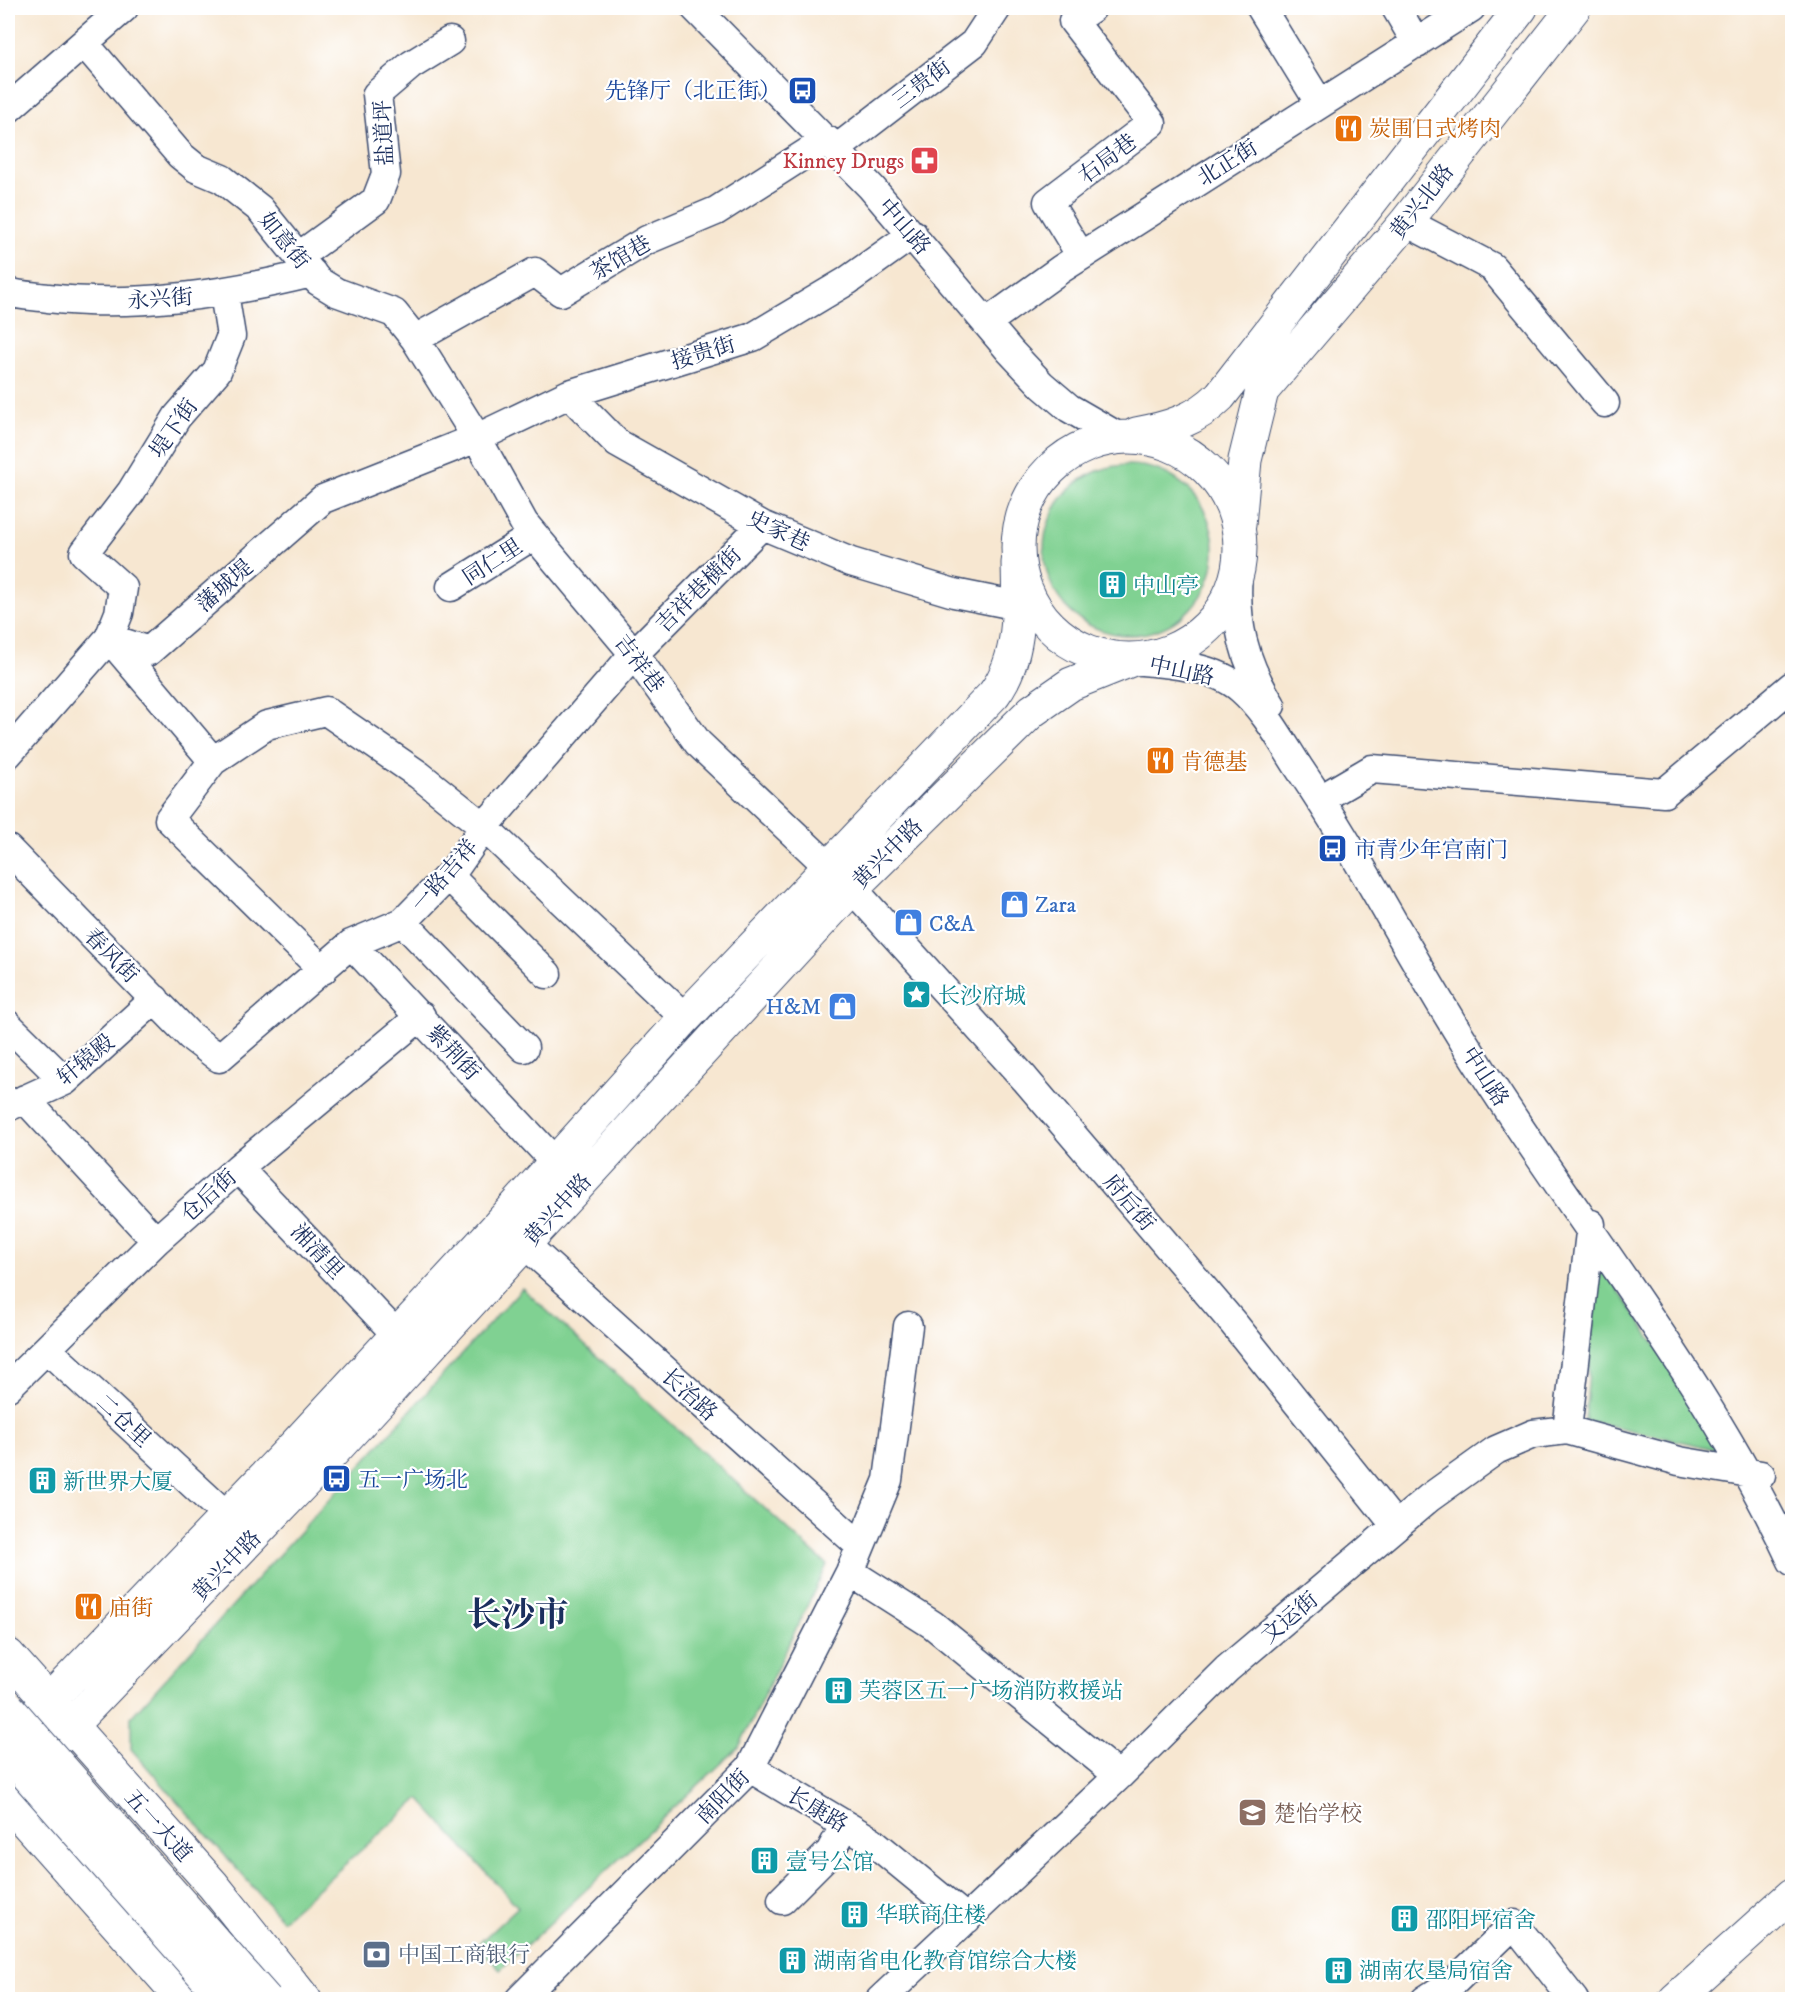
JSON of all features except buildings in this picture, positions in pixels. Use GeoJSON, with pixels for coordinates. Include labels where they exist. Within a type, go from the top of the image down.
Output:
{"type":"FeatureCollection","features":[{"type":"Feature","properties":{"kind":"main road","name":"黄兴北路"},"geometry":{"type":"LineString","coordinates":[[1249,384],[1521,8]]}},
{"type":"Feature","properties":{"kind":"main road","name":"黄兴北路"},"geometry":{"type":"LineString","coordinates":[[1249,384],[1406,222],[1574,8]]}},
{"type":"Feature","properties":{"kind":"main road","name":"黄兴中路"},"geometry":{"type":"LineString","coordinates":[[8,1791],[320,1466],[520,1249],[840,877],[1005,679],[1012,659],[1019,606],[1017,546],[1023,514],[1029,499],[1047,472],[1074,452],[1088,445],[1162,429],[1192,418],[1249,384]]}},
{"type":"Feature","properties":{"kind":"main road"},"geometry":{"type":"LineString","coordinates":[[1018,563],[1025,587],[1036,609],[1061,637],[1094,654],[1131,660],[1173,651],[1208,627],[1231,592],[1238,572],[1240,550],[1238,529],[1249,384]]}},
{"type":"Feature","properties":{"kind":"main road"},"geometry":{"type":"LineString","coordinates":[[1119,437],[1139,438],[1173,447],[1204,466],[1226,495],[1238,529]]}},
{"type":"Feature","properties":{"kind":"main road","name":"黄兴中路"},"geometry":{"type":"LineString","coordinates":[[8,1743],[227,1516],[397,1335],[685,1018],[840,877],[1032,711],[1071,684],[1131,660]]}},
{"type":"Feature","properties":{"kind":"main road","name":"五一大道"},"geometry":{"type":"LineString","coordinates":[[8,1655],[213,1885],[305,2000]]}},
{"type":"Feature","properties":{"kind":"main road","name":"五一大道"},"geometry":{"type":"LineString","coordinates":[[8,1708],[266,2000]]}},
{"type":"Feature","properties":{"kind":"main road"},"geometry":{"type":"LineString","coordinates":[[8,1753],[226,2000]]}},
{"type":"Feature","properties":{"kind":"main road"},"geometry":{"type":"LineString","coordinates":[[8,1802],[184,2000]]}},
{"type":"Feature","properties":{"kind":"main road"},"geometry":{"type":"LineString","coordinates":[[1675,2000],[1792,1895]]}},
{"type":"Feature","properties":{"kind":"main road"},"geometry":{"type":"LineString","coordinates":[[1699,2000],[1792,1915]]}},
{"type":"Feature","properties":{"kind":"street"},"geometry":{"type":"LineString","coordinates":[[8,109],[124,8]]}},
{"type":"Feature","properties":{"kind":"street","name":"中山路"},"geometry":{"type":"LineString","coordinates":[[695,8],[831,145],[913,234],[986,323],[1054,396],[1083,417],[1119,437]]}},
{"type":"Feature","properties":{"kind":"street","name":"三贵街"},"geometry":{"type":"LineString","coordinates":[[831,145],[974,43],[998,8]]}},
{"type":"Feature","properties":{"kind":"street"},"geometry":{"type":"LineString","coordinates":[[1261,8],[1320,104]]}},
{"type":"Feature","properties":{"kind":"street"},"geometry":{"type":"LineString","coordinates":[[1396,8],[1417,44]]}},
{"type":"Feature","properties":{"kind":"street","name":"北正街"},"geometry":{"type":"LineString","coordinates":[[986,323],[1081,256],[1472,8]]}},
{"type":"Feature","properties":{"kind":"street","name":"右局巷"},"geometry":{"type":"LineString","coordinates":[[1076,12],[1152,123],[1048,202],[1081,256]]}},
{"type":"Feature","properties":{"kind":"street","name":"盐道坪"},"geometry":{"type":"LineString","coordinates":[[305,265],[376,200],[386,174],[377,94],[411,65],[450,41]]}},
{"type":"Feature","properties":{"kind":"street","name":"如意街"},"geometry":{"type":"LineString","coordinates":[[84,42],[180,155],[196,168],[222,178],[260,209],[318,281],[336,292],[394,313],[415,339],[477,438]]}},
{"type":"Feature","properties":{"kind":"street","name":"茶馆巷"},"geometry":{"type":"LineString","coordinates":[[415,339],[535,272],[561,292],[647,240],[716,211],[831,145]]}},
{"type":"Feature","properties":{"kind":"street"},"geometry":{"type":"LineString","coordinates":[[1406,222],[1492,267],[1605,403]]}},
{"type":"Feature","properties":{"kind":"street","name":"接贵街"},"geometry":{"type":"LineString","coordinates":[[477,438],[569,394],[753,337],[847,281],[913,234]]}},
{"type":"Feature","properties":{"kind":"street","name":"永兴街"},"geometry":{"type":"LineString","coordinates":[[8,292],[63,300],[106,301],[224,293],[305,265]]}},
{"type":"Feature","properties":{"kind":"street","name":"堤下街"},"geometry":{"type":"LineString","coordinates":[[109,638],[119,613],[123,588],[84,553],[131,492],[177,417],[217,371],[231,336],[224,293]]}},
{"type":"Feature","properties":{"kind":"street","name":"史家巷"},"geometry":{"type":"LineString","coordinates":[[569,394],[617,443],[762,525],[851,562],[954,593],[1019,606]]}},
{"type":"Feature","properties":{"kind":"street","name":"吉祥巷"},"geometry":{"type":"LineString","coordinates":[[477,438],[524,523],[634,654],[698,743],[840,877]]}},
{"type":"Feature","properties":{"kind":"street","name":"藩城堤"},"geometry":{"type":"LineString","coordinates":[[109,638],[149,651],[323,499],[477,438]]}},
{"type":"Feature","properties":{"kind":"street","name":"吉祥巷横街"},"geometry":{"type":"LineString","coordinates":[[634,654],[762,525]]}},
{"type":"Feature","properties":{"kind":"street","name":"同仁里"},"geometry":{"type":"LineString","coordinates":[[451,587],[534,535]]}},
{"type":"Feature","properties":{"kind":"street","name":"中山路"},"geometry":{"type":"LineString","coordinates":[[1238,572],[1236,596],[1239,632],[1253,674],[1331,793],[1487,1056],[1591,1223],[1792,1534]]}},
{"type":"Feature","properties":{"kind":"street"},"geometry":{"type":"LineString","coordinates":[[8,754],[109,638],[213,761]]}},
{"type":"Feature","properties":{"kind":"street","name":"一路吉祥"},"geometry":{"type":"LineString","coordinates":[[219,1058],[351,944],[403,922],[449,876],[484,827],[634,654]]}},
{"type":"Feature","properties":{"kind":"street","name":"中山路"},"geometry":{"type":"LineString","coordinates":[[1131,660],[1177,666],[1214,675],[1239,687],[1251,699],[1321,799],[1477,1063],[1591,1223]]}},
{"type":"Feature","properties":{"kind":"street"},"geometry":{"type":"LineString","coordinates":[[1331,793],[1372,769],[1664,793],[1792,686]]}},
{"type":"Feature","properties":{"kind":"street"},"geometry":{"type":"LineString","coordinates":[[322,970],[169,819],[213,761],[267,725],[326,711],[419,775],[484,827],[685,1018]]}},
{"type":"Feature","properties":{"kind":"street","name":"春风街"},"geometry":{"type":"LineString","coordinates":[[8,849],[190,1036],[219,1058]]}},
{"type":"Feature","properties":{"kind":"street"},"geometry":{"type":"LineString","coordinates":[[449,876],[547,974]]}},
{"type":"Feature","properties":{"kind":"street","name":"府后街"},"geometry":{"type":"LineString","coordinates":[[840,877],[1033,1088],[1234,1324],[1396,1526]]}},
{"type":"Feature","properties":{"kind":"street"},"geometry":{"type":"LineString","coordinates":[[403,922],[524,1048]]}},
{"type":"Feature","properties":{"kind":"street","name":"紫荆街"},"geometry":{"type":"LineString","coordinates":[[351,944],[421,1016],[555,1162]]}},
{"type":"Feature","properties":{"kind":"street","name":"轩辕殿"},"geometry":{"type":"LineString","coordinates":[[16,1103],[64,1081],[155,999]]}},
{"type":"Feature","properties":{"kind":"street","name":"仓后街"},"geometry":{"type":"LineString","coordinates":[[8,1387],[156,1241],[238,1168],[421,1016]]}},
{"type":"Feature","properties":{"kind":"street"},"geometry":{"type":"LineString","coordinates":[[8,1025],[64,1081]]}},
{"type":"Feature","properties":{"kind":"street"},"geometry":{"type":"LineString","coordinates":[[16,1103],[156,1241]]}},
{"type":"Feature","properties":{"kind":"street","name":"湘清里"},"geometry":{"type":"LineString","coordinates":[[238,1168],[397,1335]]}},
{"type":"Feature","properties":{"kind":"street"},"geometry":{"type":"LineString","coordinates":[[1591,1223],[1567,1430],[1640,1452],[1755,1474]]}},
{"type":"Feature","properties":{"kind":"street","name":"长治路"},"geometry":{"type":"LineString","coordinates":[[520,1249],[528,1247],[859,1545]]}},
{"type":"Feature","properties":{"kind":"street","name":"南阳街"},"geometry":{"type":"LineString","coordinates":[[519,2000],[750,1768],[850,1572],[859,1545],[888,1480],[908,1326]]}},
{"type":"Feature","properties":{"kind":"street","name":"二仓里"},"geometry":{"type":"LineString","coordinates":[[47,1349],[227,1516]]}},
{"type":"Feature","properties":{"kind":"street","name":"文运街"},"geometry":{"type":"LineString","coordinates":[[880,2000],[1119,1776],[1227,1669],[1429,1498],[1496,1450],[1533,1434],[1567,1430]]}},
{"type":"Feature","properties":{"kind":"street","name":"中山路"},"geometry":{"type":"LineString","coordinates":[[1755,1474],[1792,1562]]}},
{"type":"Feature","properties":{"kind":"street"},"geometry":{"type":"LineString","coordinates":[[850,1572],[933,1625],[1119,1776]]}},
{"type":"Feature","properties":{"kind":"street","name":"长康路"},"geometry":{"type":"LineString","coordinates":[[750,1768],[872,1841],[967,1919]]}},
{"type":"Feature","properties":{"kind":"street"},"geometry":{"type":"LineString","coordinates":[[782,1900],[830,1852],[845,1825]]}},
{"type":"Feature","properties":{"kind":"street"},"geometry":{"type":"LineString","coordinates":[[1425,2000],[1456,1980],[1514,1924],[1574,2000]]}},
{"type":"Feature","properties":{"kind":"green space"},"geometry":{"type":"Polygon","coordinates":[[[1129,465],[1161,472],[1189,490],[1207,518],[1214,550],[1207,582],[1189,610],[1161,628],[1129,635],[1097,628],[1069,610],[1051,582],[1044,550],[1051,518],[1069,490],[1097,472],[1129,465]]]}},
{"type":"Feature","properties":{"kind":"green space"},"geometry":{"type":"Polygon","coordinates":[[[1598,1260],[1728,1452],[1585,1420],[1598,1260]]]}},
{"type":"Feature","properties":{"kind":"green space"},"geometry":{"type":"Polygon","coordinates":[[[522,1288],[827,1565],[739,1747],[500,1970],[477,1945],[518,1907],[419,1799],[282,1920],[131,1749],[131,1717],[522,1288]]]}},
{"type":"Feature","properties":{"kind":"place","name":"先锋厅（北正街）"},"geometry":{"type":"Point","coordinates":[802,90]}},
{"type":"Feature","properties":{"kind":"place","name":"炭围日式烤肉"},"geometry":{"type":"Point","coordinates":[1348,128]}},
{"type":"Feature","properties":{"kind":"place","name":"Kinney Drugs"},"geometry":{"type":"Point","coordinates":[925,160]}},
{"type":"Feature","properties":{"kind":"place","name":"中山亭"},"geometry":{"type":"Point","coordinates":[1112,585]}},
{"type":"Feature","properties":{"kind":"place","name":"肯德基"},"geometry":{"type":"Point","coordinates":[1160,761]}},
{"type":"Feature","properties":{"kind":"place","name":"市青少年宫南门"},"geometry":{"type":"Point","coordinates":[1333,849]}},
{"type":"Feature","properties":{"kind":"place","name":"Zara"},"geometry":{"type":"Point","coordinates":[1014,904]}},
{"type":"Feature","properties":{"kind":"place","name":"C&A"},"geometry":{"type":"Point","coordinates":[908,923]}},
{"type":"Feature","properties":{"kind":"place","name":"长沙府城"},"geometry":{"type":"Point","coordinates":[917,995]}},
{"type":"Feature","properties":{"kind":"place","name":"H&M"},"geometry":{"type":"Point","coordinates":[842,1006]}},
{"type":"Feature","properties":{"kind":"place","name":"五一广场北"},"geometry":{"type":"Point","coordinates":[337,1479]}},
{"type":"Feature","properties":{"kind":"place","name":"新世界大厦"},"geometry":{"type":"Point","coordinates":[42,1481]}},
{"type":"Feature","properties":{"kind":"place","name":"庙街"},"geometry":{"type":"Point","coordinates":[88,1607]}},
{"type":"Feature","properties":{"kind":"place","name":"芙蓉区五一广场消防救援站"},"geometry":{"type":"Point","coordinates":[838,1690]}},
{"type":"Feature","properties":{"kind":"place","name":"楚怡学校"},"geometry":{"type":"Point","coordinates":[1253,1813]}},
{"type":"Feature","properties":{"kind":"place","name":"壹号公馆"},"geometry":{"type":"Point","coordinates":[765,1861]}},
{"type":"Feature","properties":{"kind":"place","name":"华联商住楼"},"geometry":{"type":"Point","coordinates":[855,1914]}},
{"type":"Feature","properties":{"kind":"place","name":"邵阳坪宿舍"},"geometry":{"type":"Point","coordinates":[1405,1919]}},
{"type":"Feature","properties":{"kind":"place","name":"中国工商银行"},"geometry":{"type":"Point","coordinates":[377,1954]}},
{"type":"Feature","properties":{"kind":"place","name":"湖南省电化教育馆综合大楼"},"geometry":{"type":"Point","coordinates":[792,1960]}},
{"type":"Feature","properties":{"kind":"place","name":"湖南农垦局宿舍"},"geometry":{"type":"Point","coordinates":[1338,1970]}},
{"type":"Feature","properties":{"kind":"district","name":"长沙市"},"geometry":{"type":"Point","coordinates":[518,1614]}}]}
